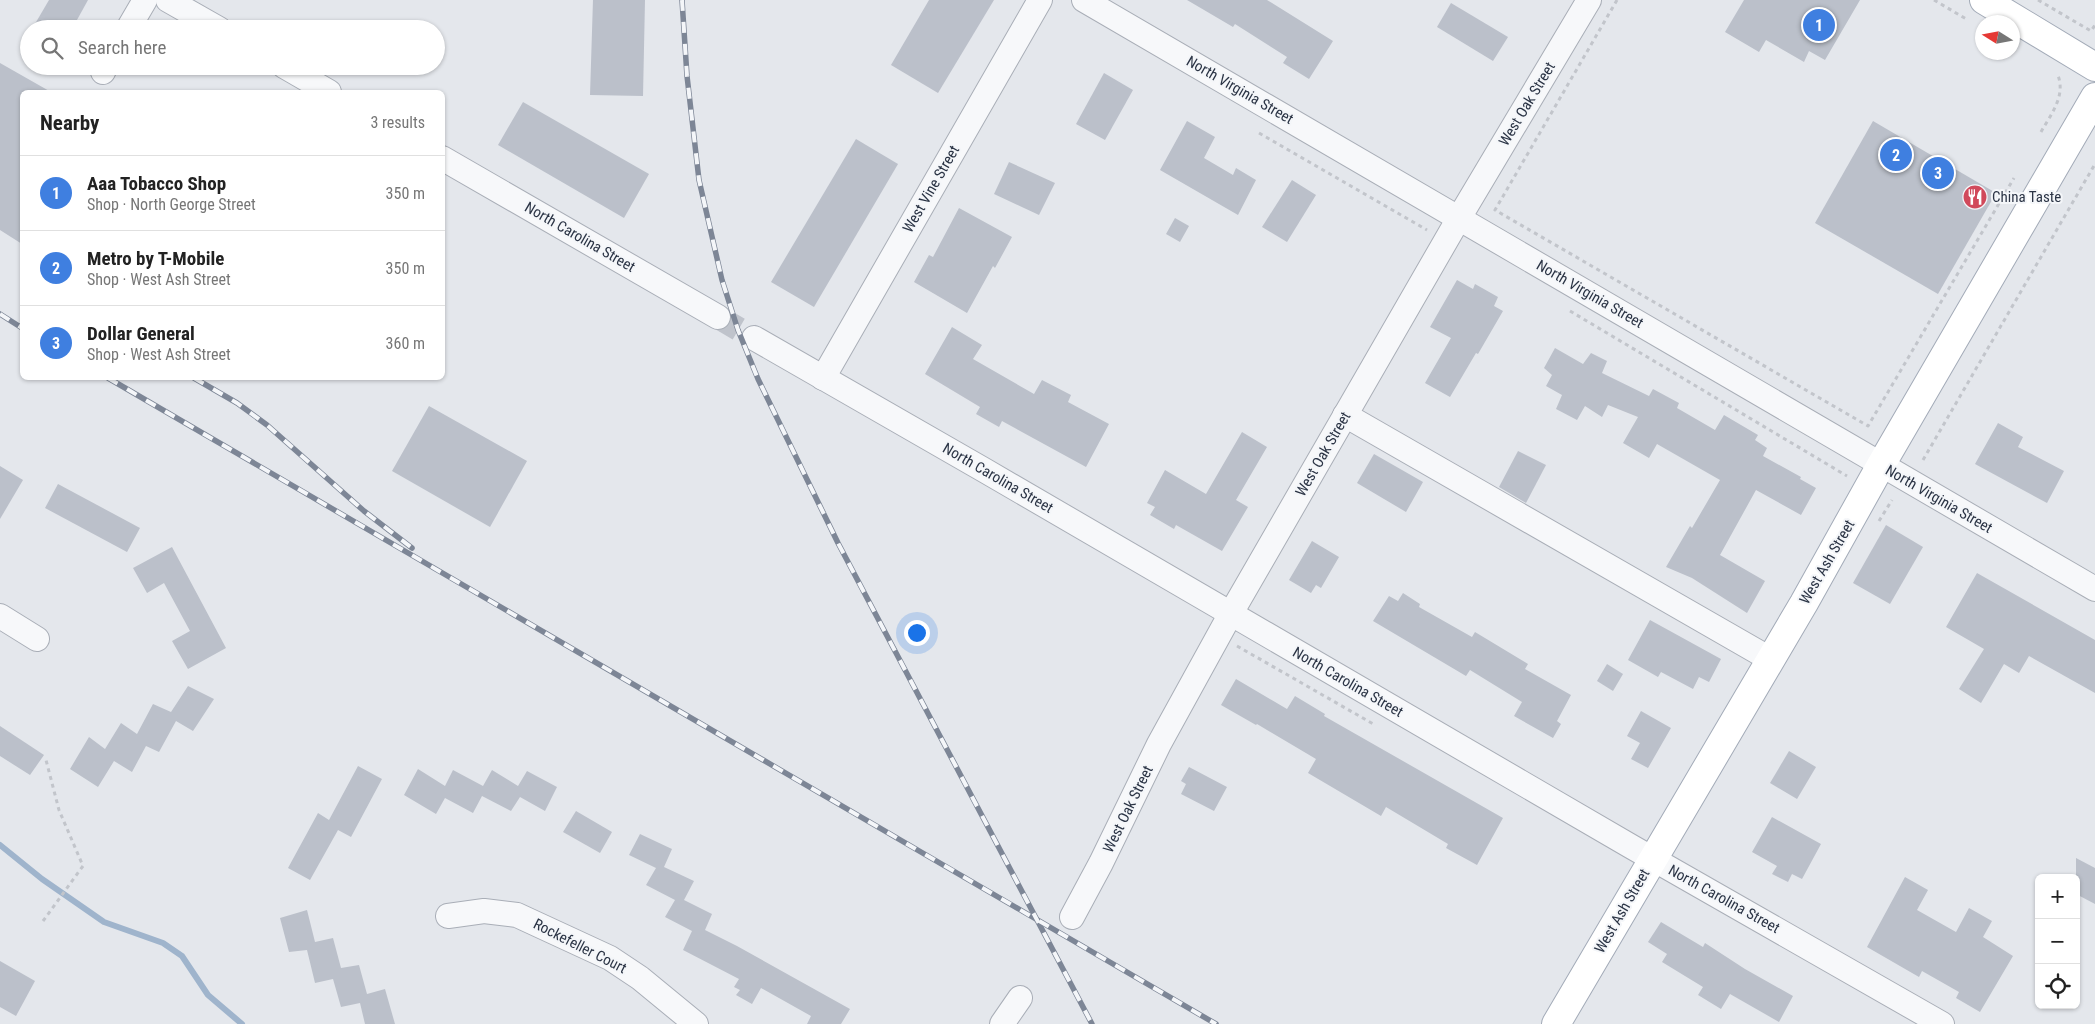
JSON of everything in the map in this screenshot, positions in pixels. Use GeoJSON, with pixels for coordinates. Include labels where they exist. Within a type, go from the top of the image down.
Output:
{"type":"FeatureCollection","features":[{"type":"Feature","properties":{"kind":"main road"},"geometry":{"type":"LineString","coordinates":[[1979,12],[2095,67]]}},
{"type":"Feature","properties":{"kind":"main road","name":"West Ash Street"},"geometry":{"type":"LineString","coordinates":[[1556,1024],[2095,98]]}},
{"type":"Feature","properties":{"kind":"street"},"geometry":{"type":"LineString","coordinates":[[133,20],[145,0]]}},
{"type":"Feature","properties":{"kind":"street"},"geometry":{"type":"LineString","coordinates":[[168,0],[203,20]]}},
{"type":"Feature","properties":{"kind":"street","name":"West Vine Street"},"geometry":{"type":"LineString","coordinates":[[823,378],[1040,0]]}},
{"type":"Feature","properties":{"kind":"street","name":"North Virginia Street"},"geometry":{"type":"LineString","coordinates":[[1084,0],[2095,589]]}},
{"type":"Feature","properties":{"kind":"street","name":"West Oak Street"},"geometry":{"type":"LineString","coordinates":[[1072,917],[1101,863],[1159,744],[1230,614],[1459,218],[1589,0]]}},
{"type":"Feature","properties":{"kind":"street"},"geometry":{"type":"LineString","coordinates":[[300,75],[326,90]]}},
{"type":"Feature","properties":{"kind":"street","name":"North Carolina Street"},"geometry":{"type":"LineString","coordinates":[[445,160],[718,317]]}},
{"type":"Feature","properties":{"kind":"street","name":"North Carolina Street"},"geometry":{"type":"LineString","coordinates":[[754,338],[1942,1024]]}},
{"type":"Feature","properties":{"kind":"street"},"geometry":{"type":"LineString","coordinates":[[1345,415],[1770,659]]}},
{"type":"Feature","properties":{"kind":"street"},"geometry":{"type":"LineString","coordinates":[[0,616],[37,639]]}},
{"type":"Feature","properties":{"kind":"street","name":"Rockefeller Court"},"geometry":{"type":"LineString","coordinates":[[448,916],[465,912],[500,912],[517,915],[610,958],[640,978],[696,1024]]}},
{"type":"Feature","properties":{"kind":"street"},"geometry":{"type":"LineString","coordinates":[[1002,1024],[1020,998]]}},
{"type":"Feature","properties":{"kind":"path"},"geometry":{"type":"LineString","coordinates":[[1617,0],[1495,210],[1868,426],[2014,178]]}},
{"type":"Feature","properties":{"kind":"path"},"geometry":{"type":"LineString","coordinates":[[1934,0],[1979,12]]}},
{"type":"Feature","properties":{"kind":"path"},"geometry":{"type":"LineString","coordinates":[[2038,0],[2091,31],[2095,25]]}},
{"type":"Feature","properties":{"kind":"path"},"geometry":{"type":"LineString","coordinates":[[2041,132],[2060,97],[2061,86],[2054,69]]}},
{"type":"Feature","properties":{"kind":"path"},"geometry":{"type":"LineString","coordinates":[[1259,133],[1432,233]]}},
{"type":"Feature","properties":{"kind":"path"},"geometry":{"type":"LineString","coordinates":[[1923,460],[2095,164]]}},
{"type":"Feature","properties":{"kind":"path"},"geometry":{"type":"LineString","coordinates":[[1569,311],[1848,475]]}},
{"type":"Feature","properties":{"kind":"path"},"geometry":{"type":"LineString","coordinates":[[43,921],[83,866],[60,810],[46,760]]}},
{"type":"Feature","properties":{"kind":"building"},"geometry":{"type":"Polygon","coordinates":[[[49,0],[88,0],[77,20],[37,20],[49,0]]]}},
{"type":"Feature","properties":{"kind":"building"},"geometry":{"type":"Polygon","coordinates":[[[593,0],[645,0],[643,96],[590,95],[593,0]]]}},
{"type":"Feature","properties":{"kind":"building"},"geometry":{"type":"Polygon","coordinates":[[[929,0],[994,0],[938,93],[891,65],[929,0]]]}},
{"type":"Feature","properties":{"kind":"building"},"geometry":{"type":"Polygon","coordinates":[[[1187,0],[1267,0],[1333,41],[1309,79],[1283,63],[1287,57],[1235,24],[1233,27],[1187,0]]]}},
{"type":"Feature","properties":{"kind":"building"},"geometry":{"type":"Polygon","coordinates":[[[1744,0],[1860,0],[1825,60],[1809,51],[1804,62],[1766,40],[1759,52],[1725,32],[1744,0]]]}},
{"type":"Feature","properties":{"kind":"building"},"geometry":{"type":"Polygon","coordinates":[[[1451,3],[1508,37],[1493,61],[1437,27],[1451,3]]]}},
{"type":"Feature","properties":{"kind":"building"},"geometry":{"type":"Polygon","coordinates":[[[0,63],[47,90],[20,90],[20,243],[0,230],[0,63]]]}},
{"type":"Feature","properties":{"kind":"building"},"geometry":{"type":"Polygon","coordinates":[[[1104,73],[1133,90],[1105,140],[1076,124],[1104,73]]]}},
{"type":"Feature","properties":{"kind":"building"},"geometry":{"type":"Polygon","coordinates":[[[523,102],[649,174],[624,218],[498,145],[523,102]]]}},
{"type":"Feature","properties":{"kind":"building"},"geometry":{"type":"Polygon","coordinates":[[[1187,121],[1215,137],[1204,158],[1233,175],[1236,168],[1256,180],[1238,215],[1160,170],[1187,121]]]}},
{"type":"Feature","properties":{"kind":"building"},"geometry":{"type":"Polygon","coordinates":[[[1873,121],[1996,193],[1938,294],[1815,223],[1873,121]]]}},
{"type":"Feature","properties":{"kind":"building"},"geometry":{"type":"Polygon","coordinates":[[[856,139],[898,164],[814,307],[771,282],[856,139]]]}},
{"type":"Feature","properties":{"kind":"building"},"geometry":{"type":"Polygon","coordinates":[[[1009,162],[1055,183],[1039,215],[994,194],[1009,162]]]}},
{"type":"Feature","properties":{"kind":"building"},"geometry":{"type":"Polygon","coordinates":[[[1292,180],[1316,195],[1287,242],[1262,227],[1292,180]]]}},
{"type":"Feature","properties":{"kind":"building"},"geometry":{"type":"Polygon","coordinates":[[[959,208],[1012,237],[995,268],[993,266],[967,313],[914,282],[929,255],[933,257],[959,208]]]}},
{"type":"Feature","properties":{"kind":"building"},"geometry":{"type":"Polygon","coordinates":[[[1175,218],[1189,226],[1180,242],[1166,234],[1175,218]]]}},
{"type":"Feature","properties":{"kind":"building"},"geometry":{"type":"Polygon","coordinates":[[[1457,280],[1473,289],[1475,284],[1498,297],[1494,306],[1503,311],[1450,397],[1425,383],[1451,338],[1430,327],[1457,280]]]}},
{"type":"Feature","properties":{"kind":"building"},"geometry":{"type":"Polygon","coordinates":[[[952,327],[982,345],[973,359],[1034,394],[1042,380],[1071,395],[1068,402],[1109,424],[1086,467],[1002,421],[999,427],[976,414],[980,407],[925,374],[952,327]]]}},
{"type":"Feature","properties":{"kind":"building"},"geometry":{"type":"Polygon","coordinates":[[[1555,348],[1583,364],[1591,353],[1607,361],[1602,373],[1649,396],[1653,389],[1679,403],[1677,408],[1715,430],[1724,415],[1758,435],[1755,440],[1767,448],[1763,456],[1801,477],[1800,479],[1816,488],[1801,515],[1756,490],[1720,555],[1765,581],[1747,613],[1692,578],[1666,567],[1690,526],[1692,528],[1720,480],[1657,444],[1649,458],[1623,443],[1638,417],[1608,405],[1602,417],[1585,406],[1577,420],[1556,409],[1562,395],[1546,386],[1552,375],[1544,368],[1555,348]]]}},
{"type":"Feature","properties":{"kind":"building"},"geometry":{"type":"Polygon","coordinates":[[[429,406],[527,461],[490,527],[392,471],[429,406]]]}},
{"type":"Feature","properties":{"kind":"building"},"geometry":{"type":"Polygon","coordinates":[[[1998,423],[2023,437],[2018,447],[2064,471],[2047,503],[1975,464],[1998,423]]]}},
{"type":"Feature","properties":{"kind":"building"},"geometry":{"type":"Polygon","coordinates":[[[1242,432],[1267,447],[1236,500],[1248,507],[1222,551],[1176,525],[1174,529],[1150,515],[1155,507],[1147,503],[1165,470],[1206,494],[1242,432]]]}},
{"type":"Feature","properties":{"kind":"building"},"geometry":{"type":"Polygon","coordinates":[[[1518,451],[1546,465],[1526,503],[1499,487],[1518,451]]]}},
{"type":"Feature","properties":{"kind":"building"},"geometry":{"type":"Polygon","coordinates":[[[1374,454],[1423,482],[1406,512],[1357,483],[1374,454]]]}},
{"type":"Feature","properties":{"kind":"building"},"geometry":{"type":"Polygon","coordinates":[[[0,466],[23,480],[0,519],[0,466]]]}},
{"type":"Feature","properties":{"kind":"building"},"geometry":{"type":"Polygon","coordinates":[[[58,484],[140,528],[127,552],[45,508],[58,484]]]}},
{"type":"Feature","properties":{"kind":"building"},"geometry":{"type":"Polygon","coordinates":[[[1886,525],[1923,547],[1890,604],[1853,583],[1886,525]]]}},
{"type":"Feature","properties":{"kind":"building"},"geometry":{"type":"Polygon","coordinates":[[[1312,541],[1339,557],[1321,588],[1316,585],[1311,593],[1289,580],[1312,541]]]}},
{"type":"Feature","properties":{"kind":"building"},"geometry":{"type":"Polygon","coordinates":[[[172,547],[226,648],[188,669],[172,641],[190,631],[164,583],[147,593],[133,568],[172,547]]]}},
{"type":"Feature","properties":{"kind":"building"},"geometry":{"type":"Polygon","coordinates":[[[1977,573],[2095,640],[2095,693],[2029,656],[2019,673],[2004,664],[1981,703],[1959,689],[1984,649],[1946,627],[1977,573]]]}},
{"type":"Feature","properties":{"kind":"building"},"geometry":{"type":"Polygon","coordinates":[[[1403,593],[1420,604],[1419,607],[1472,637],[1475,632],[1528,664],[1525,669],[1571,695],[1557,721],[1561,724],[1553,738],[1514,716],[1522,702],[1470,670],[1466,676],[1373,621],[1389,596],[1398,601],[1403,593]]]}},
{"type":"Feature","properties":{"kind":"building"},"geometry":{"type":"Polygon","coordinates":[[[1650,620],[1721,659],[1709,682],[1699,677],[1693,689],[1661,672],[1658,677],[1628,660],[1650,620]]]}},
{"type":"Feature","properties":{"kind":"building"},"geometry":{"type":"Polygon","coordinates":[[[1607,664],[1623,674],[1613,691],[1597,681],[1607,664]]]}},
{"type":"Feature","properties":{"kind":"building"},"geometry":{"type":"Polygon","coordinates":[[[1236,679],[1287,709],[1295,696],[1325,714],[1324,716],[1503,818],[1477,865],[1446,848],[1448,844],[1386,807],[1381,816],[1308,773],[1316,759],[1221,705],[1236,679]]]}},
{"type":"Feature","properties":{"kind":"building"},"geometry":{"type":"Polygon","coordinates":[[[188,686],[214,699],[193,731],[176,721],[159,752],[146,746],[132,772],[114,761],[98,787],[70,769],[89,737],[105,749],[121,723],[137,734],[153,704],[171,712],[188,686]]]}},
{"type":"Feature","properties":{"kind":"building"},"geometry":{"type":"Polygon","coordinates":[[[1641,711],[1671,728],[1648,768],[1631,759],[1640,743],[1627,736],[1641,711]]]}},
{"type":"Feature","properties":{"kind":"building"},"geometry":{"type":"Polygon","coordinates":[[[0,726],[44,755],[30,775],[0,756],[0,726]]]}},
{"type":"Feature","properties":{"kind":"building"},"geometry":{"type":"Polygon","coordinates":[[[1789,751],[1816,767],[1797,799],[1770,783],[1789,751]]]}},
{"type":"Feature","properties":{"kind":"building"},"geometry":{"type":"Polygon","coordinates":[[[358,766],[382,779],[351,837],[338,830],[310,880],[288,868],[318,813],[329,820],[358,766]]]}},
{"type":"Feature","properties":{"kind":"building"},"geometry":{"type":"Polygon","coordinates":[[[1189,767],[1227,787],[1214,811],[1181,794],[1186,784],[1181,781],[1189,767]]]}},
{"type":"Feature","properties":{"kind":"building"},"geometry":{"type":"Polygon","coordinates":[[[418,769],[445,786],[453,770],[483,786],[492,770],[518,786],[527,771],[557,787],[545,811],[520,797],[511,811],[482,796],[473,813],[445,798],[436,814],[404,795],[418,769]]]}},
{"type":"Feature","properties":{"kind":"building"},"geometry":{"type":"Polygon","coordinates":[[[576,811],[612,832],[600,853],[563,832],[576,811]]]}},
{"type":"Feature","properties":{"kind":"building"},"geometry":{"type":"Polygon","coordinates":[[[1772,817],[1821,844],[1802,879],[1792,874],[1788,882],[1772,874],[1777,866],[1752,852],[1772,817]]]}},
{"type":"Feature","properties":{"kind":"building"},"geometry":{"type":"Polygon","coordinates":[[[640,834],[672,849],[664,867],[694,881],[684,900],[712,914],[705,930],[850,1009],[841,1024],[807,1024],[811,1016],[761,988],[752,1004],[736,995],[740,990],[734,987],[739,979],[683,950],[692,931],[665,917],[675,900],[646,885],[656,868],[629,855],[640,834]]]}},
{"type":"Feature","properties":{"kind":"building"},"geometry":{"type":"Polygon","coordinates":[[[2076,858],[2095,868],[2095,904],[2080,896],[2080,874],[2076,874],[2076,858]]]}},
{"type":"Feature","properties":{"kind":"building"},"geometry":{"type":"Polygon","coordinates":[[[1905,877],[1928,890],[1917,910],[1956,932],[1969,908],[1992,921],[1983,937],[2013,956],[1980,1012],[1956,998],[1959,992],[1922,971],[1919,977],[1867,947],[1905,877]]]}},
{"type":"Feature","properties":{"kind":"building"},"geometry":{"type":"Polygon","coordinates":[[[307,910],[315,942],[333,938],[341,968],[359,965],[367,994],[385,989],[395,1024],[365,1024],[360,1003],[341,1007],[333,979],[315,983],[307,950],[289,952],[280,918],[307,910]]]}},
{"type":"Feature","properties":{"kind":"building"},"geometry":{"type":"Polygon","coordinates":[[[1661,922],[1703,947],[1705,943],[1745,969],[1793,996],[1779,1022],[1730,994],[1721,1009],[1698,995],[1703,987],[1662,962],[1667,954],[1648,942],[1661,922]]]}},
{"type":"Feature","properties":{"kind":"building"},"geometry":{"type":"Polygon","coordinates":[[[0,961],[35,981],[16,1016],[0,1007],[0,961]]]}},
{"type":"Feature","properties":{"kind":"waterway"},"geometry":{"type":"LineString","coordinates":[[0,845],[42,879],[104,922],[163,943],[182,956],[208,995],[242,1024]]}},
{"type":"Feature","properties":{"kind":"tunnel"},"geometry":{"type":"LineString","coordinates":[[718,317],[754,338]]}},
{"type":"Feature","properties":{"kind":"railway"},"geometry":{"type":"LineString","coordinates":[[682,0],[687,76],[699,180],[722,280],[738,330],[758,379],[838,543],[1092,1024]]}},
{"type":"Feature","properties":{"kind":"railway"},"geometry":{"type":"LineString","coordinates":[[0,314],[20,327]]}},
{"type":"Feature","properties":{"kind":"railway"},"geometry":{"type":"LineString","coordinates":[[111,380],[1216,1024]]}},
{"type":"Feature","properties":{"kind":"railway"},"geometry":{"type":"LineString","coordinates":[[197,380],[237,403],[267,425],[364,511],[412,548]]}},
{"type":"Feature","properties":{"kind":"place","name":"Aaa Tobacco Shop"},"geometry":{"type":"Point","coordinates":[1819,25]}},
{"type":"Feature","properties":{"kind":"place","name":"Metro by T-Mobile"},"geometry":{"type":"Point","coordinates":[1896,155]}},
{"type":"Feature","properties":{"kind":"place","name":"Dollar General"},"geometry":{"type":"Point","coordinates":[1938,173]}},
{"type":"Feature","properties":{"kind":"place","name":"China Taste"},"geometry":{"type":"Point","coordinates":[1975,197]}}]}
